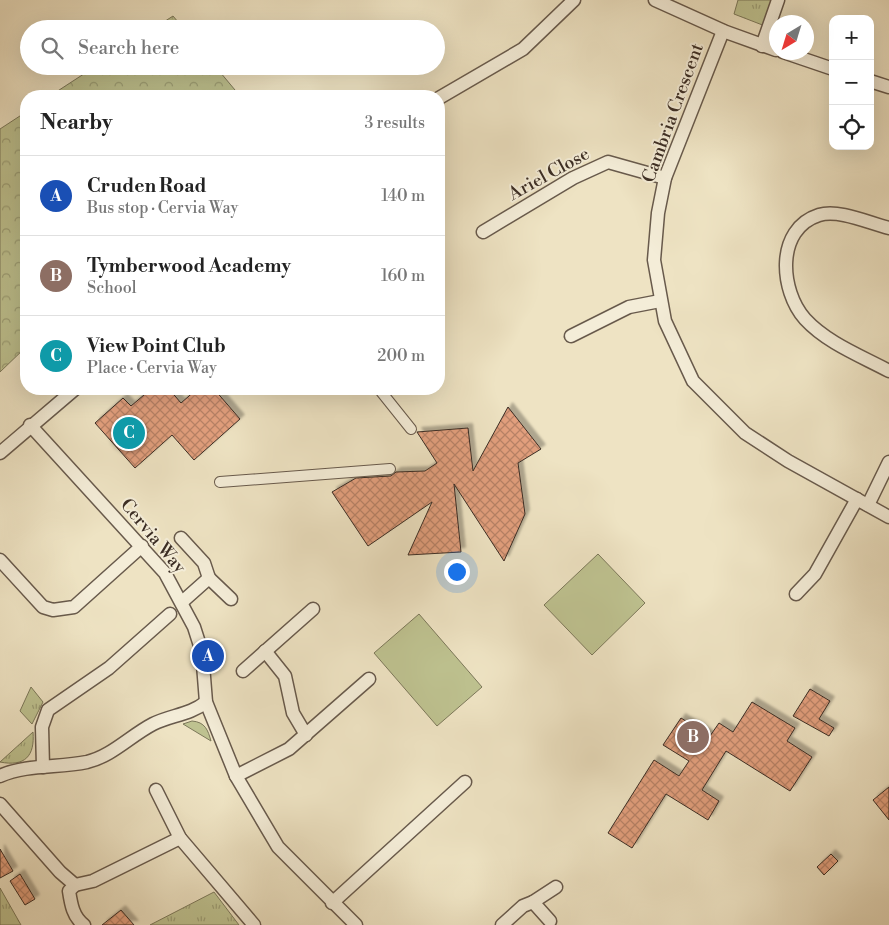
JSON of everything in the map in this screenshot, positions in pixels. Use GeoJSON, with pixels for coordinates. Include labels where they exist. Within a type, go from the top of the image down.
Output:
{"type":"FeatureCollection","features":[{"type":"Feature","properties":{"kind":"street"},"geometry":{"type":"LineString","coordinates":[[445,94],[523,49],[574,0]]}},
{"type":"Feature","properties":{"kind":"street"},"geometry":{"type":"LineString","coordinates":[[655,0],[723,31],[769,48]]}},
{"type":"Feature","properties":{"kind":"street"},"geometry":{"type":"LineString","coordinates":[[762,46],[778,0]]}},
{"type":"Feature","properties":{"kind":"street","name":"Cambria Crescent"},"geometry":{"type":"LineString","coordinates":[[723,31],[664,178],[658,213],[654,260],[665,321],[693,381],[745,434],[788,461],[889,517]]}},
{"type":"Feature","properties":{"kind":"street"},"geometry":{"type":"LineString","coordinates":[[807,60],[829,68]]}},
{"type":"Feature","properties":{"kind":"street"},"geometry":{"type":"LineString","coordinates":[[874,82],[889,87]]}},
{"type":"Feature","properties":{"kind":"street","name":"Ariel Close"},"geometry":{"type":"LineString","coordinates":[[483,232],[573,178],[608,162],[664,178]]}},
{"type":"Feature","properties":{"kind":"street"},"geometry":{"type":"LineString","coordinates":[[889,228],[838,214],[818,215],[794,233],[787,249],[787,267],[791,293],[796,305],[818,332],[889,371]]}},
{"type":"Feature","properties":{"kind":"street"},"geometry":{"type":"LineString","coordinates":[[570,336],[629,307],[660,301]]}},
{"type":"Feature","properties":{"kind":"street"},"geometry":{"type":"LineString","coordinates":[[0,453],[68,395]]}},
{"type":"Feature","properties":{"kind":"street"},"geometry":{"type":"LineString","coordinates":[[384,395],[411,429]]}},
{"type":"Feature","properties":{"kind":"street","name":"Cervia Way"},"geometry":{"type":"LineString","coordinates":[[30,426],[165,573],[182,602],[202,652],[206,702],[236,776],[278,847],[356,925]]}},
{"type":"Feature","properties":{"kind":"street"},"geometry":{"type":"LineString","coordinates":[[796,594],[815,574],[889,462]]}},
{"type":"Feature","properties":{"kind":"street"},"geometry":{"type":"LineString","coordinates":[[220,482],[390,469]]}},
{"type":"Feature","properties":{"kind":"street"},"geometry":{"type":"LineString","coordinates":[[181,538],[204,563],[209,578],[231,599]]}},
{"type":"Feature","properties":{"kind":"street"},"geometry":{"type":"LineString","coordinates":[[0,560],[43,607],[53,610],[74,607],[142,546]]}},
{"type":"Feature","properties":{"kind":"street"},"geometry":{"type":"LineString","coordinates":[[182,602],[209,578]]}},
{"type":"Feature","properties":{"kind":"street"},"geometry":{"type":"LineString","coordinates":[[243,671],[313,609]]}},
{"type":"Feature","properties":{"kind":"street"},"geometry":{"type":"LineString","coordinates":[[43,768],[42,727],[48,710],[109,668],[170,614]]}},
{"type":"Feature","properties":{"kind":"street"},"geometry":{"type":"LineString","coordinates":[[265,651],[285,676],[294,713],[306,735]]}},
{"type":"Feature","properties":{"kind":"street"},"geometry":{"type":"LineString","coordinates":[[236,776],[282,754],[369,679]]}},
{"type":"Feature","properties":{"kind":"street"},"geometry":{"type":"LineString","coordinates":[[0,776],[10,772],[77,764],[100,758],[154,724],[194,711],[206,702]]}},
{"type":"Feature","properties":{"kind":"street"},"geometry":{"type":"LineString","coordinates":[[332,903],[465,782]]}},
{"type":"Feature","properties":{"kind":"street"},"geometry":{"type":"LineString","coordinates":[[156,790],[180,838],[254,925]]}},
{"type":"Feature","properties":{"kind":"street"},"geometry":{"type":"LineString","coordinates":[[0,804],[60,872],[75,885]]}},
{"type":"Feature","properties":{"kind":"street"},"geometry":{"type":"LineString","coordinates":[[84,925],[79,921],[72,907],[69,890],[75,885],[93,880],[180,838]]}},
{"type":"Feature","properties":{"kind":"street"},"geometry":{"type":"LineString","coordinates":[[502,925],[523,906],[533,902],[556,887]]}},
{"type":"Feature","properties":{"kind":"street"},"geometry":{"type":"LineString","coordinates":[[533,902],[550,921]]}},
{"type":"Feature","properties":{"kind":"green space"},"geometry":{"type":"Polygon","coordinates":[[[738,0],[774,0],[765,26],[734,14],[738,0]]]}},
{"type":"Feature","properties":{"kind":"green space"},"geometry":{"type":"Polygon","coordinates":[[[173,16],[176,20],[167,20],[173,16]]]}},
{"type":"Feature","properties":{"kind":"green space"},"geometry":{"type":"Polygon","coordinates":[[[82,75],[222,75],[235,90],[59,90],[82,75]]]}},
{"type":"Feature","properties":{"kind":"green space"},"geometry":{"type":"Polygon","coordinates":[[[20,116],[20,353],[0,372],[0,129],[20,116]]]}},
{"type":"Feature","properties":{"kind":"green space"},"geometry":{"type":"Polygon","coordinates":[[[598,554],[645,603],[592,655],[544,605],[598,554]]]}},
{"type":"Feature","properties":{"kind":"green space"},"geometry":{"type":"Polygon","coordinates":[[[419,614],[482,687],[437,726],[374,653],[419,614]]]}},
{"type":"Feature","properties":{"kind":"green space"},"geometry":{"type":"Polygon","coordinates":[[[31,687],[43,702],[32,724],[20,711],[31,687]]]}},
{"type":"Feature","properties":{"kind":"green space"},"geometry":{"type":"Polygon","coordinates":[[[192,721],[200,723],[205,727],[211,741],[183,724],[192,721]]]}},
{"type":"Feature","properties":{"kind":"green space"},"geometry":{"type":"Polygon","coordinates":[[[33,732],[32,748],[27,758],[16,763],[0,762],[33,732]]]}},
{"type":"Feature","properties":{"kind":"green space"},"geometry":{"type":"Polygon","coordinates":[[[0,888],[21,925],[0,925],[0,888]]]}},
{"type":"Feature","properties":{"kind":"green space"},"geometry":{"type":"Polygon","coordinates":[[[214,892],[239,925],[150,925],[214,892]]]}},
{"type":"Feature","properties":{"kind":"building"},"geometry":{"type":"Polygon","coordinates":[[[144,395],[174,395],[181,403],[190,395],[219,395],[240,419],[194,460],[172,435],[135,468],[95,423],[123,398],[131,406],[144,395]]]}},
{"type":"Feature","properties":{"kind":"building"},"geometry":{"type":"Polygon","coordinates":[[[508,407],[541,449],[518,463],[525,514],[504,561],[454,484],[461,552],[408,555],[432,502],[368,546],[332,492],[356,478],[391,476],[396,472],[425,471],[437,463],[417,432],[468,428],[473,471],[508,407]]]}},
{"type":"Feature","properties":{"kind":"building"},"geometry":{"type":"Polygon","coordinates":[[[810,689],[830,701],[819,719],[834,728],[829,736],[793,716],[810,689]]]}},
{"type":"Feature","properties":{"kind":"building"},"geometry":{"type":"Polygon","coordinates":[[[752,702],[795,728],[787,741],[812,757],[790,791],[726,751],[702,790],[719,801],[708,820],[666,794],[632,848],[608,833],[654,760],[679,776],[689,761],[663,745],[681,718],[710,736],[719,723],[733,732],[752,702]]]}},
{"type":"Feature","properties":{"kind":"building"},"geometry":{"type":"Polygon","coordinates":[[[889,787],[889,820],[873,800],[889,787]]]}},
{"type":"Feature","properties":{"kind":"building"},"geometry":{"type":"Polygon","coordinates":[[[0,849],[13,871],[0,878],[0,849]]]}},
{"type":"Feature","properties":{"kind":"building"},"geometry":{"type":"Polygon","coordinates":[[[831,854],[838,861],[824,875],[817,867],[831,854]]]}},
{"type":"Feature","properties":{"kind":"building"},"geometry":{"type":"Polygon","coordinates":[[[20,874],[35,899],[25,905],[10,881],[20,874]]]}},
{"type":"Feature","properties":{"kind":"building"},"geometry":{"type":"Polygon","coordinates":[[[121,910],[134,925],[102,925],[121,910]]]}},
{"type":"Feature","properties":{"kind":"place","name":"View Point Club"},"geometry":{"type":"Point","coordinates":[129,433]}},
{"type":"Feature","properties":{"kind":"place","name":"Cruden Road"},"geometry":{"type":"Point","coordinates":[208,656]}},
{"type":"Feature","properties":{"kind":"place","name":"Tymberwood Academy"},"geometry":{"type":"Point","coordinates":[693,737]}}]}
